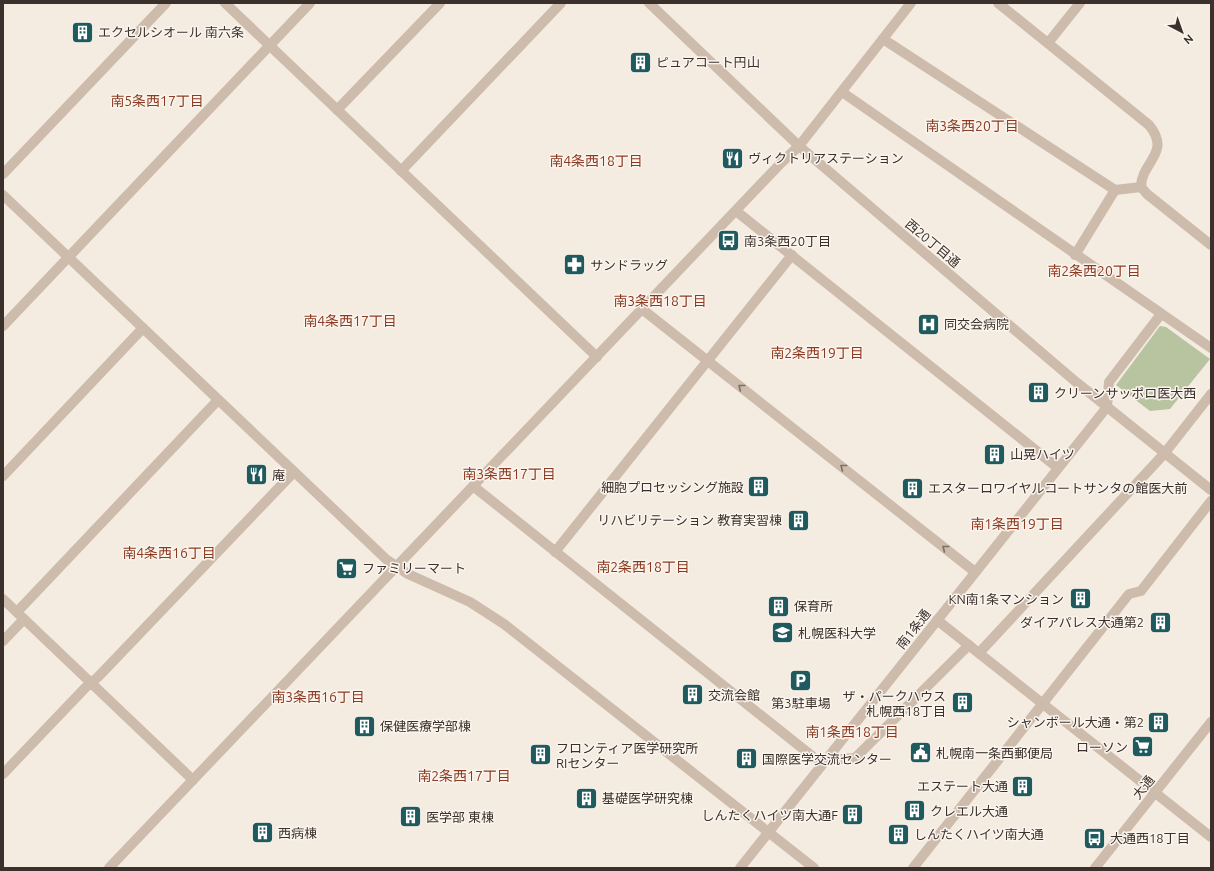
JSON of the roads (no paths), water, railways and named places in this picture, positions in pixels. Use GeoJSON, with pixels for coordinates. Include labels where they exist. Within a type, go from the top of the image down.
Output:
{"type":"FeatureCollection","features":[{"type":"Feature","properties":{"kind":"street"},"geometry":{"type":"LineString","coordinates":[[3,174],[166,3]]}},
{"type":"Feature","properties":{"kind":"street"},"geometry":{"type":"LineString","coordinates":[[225,3],[597,357]]}},
{"type":"Feature","properties":{"kind":"street"},"geometry":{"type":"LineString","coordinates":[[3,326],[310,3]]}},
{"type":"Feature","properties":{"kind":"street"},"geometry":{"type":"LineString","coordinates":[[338,110],[440,3]]}},
{"type":"Feature","properties":{"kind":"street"},"geometry":{"type":"LineString","coordinates":[[401,171],[561,3]]}},
{"type":"Feature","properties":{"kind":"street","name":"西20丁目通"},"geometry":{"type":"LineString","coordinates":[[649,3],[799,146],[1107,407],[1211,490]]}},
{"type":"Feature","properties":{"kind":"street"},"geometry":{"type":"LineString","coordinates":[[109,868],[799,146],[911,3]]}},
{"type":"Feature","properties":{"kind":"street"},"geometry":{"type":"LineString","coordinates":[[998,3],[1149,125],[1157,137],[1156,152],[1143,178],[1141,187]]}},
{"type":"Feature","properties":{"kind":"street"},"geometry":{"type":"LineString","coordinates":[[1048,43],[1080,3]]}},
{"type":"Feature","properties":{"kind":"street"},"geometry":{"type":"LineString","coordinates":[[883,39],[1115,190],[1141,187]]}},
{"type":"Feature","properties":{"kind":"street"},"geometry":{"type":"LineString","coordinates":[[842,92],[1211,348]]}},
{"type":"Feature","properties":{"kind":"street"},"geometry":{"type":"LineString","coordinates":[[1141,187],[1147,194],[1211,245]]}},
{"type":"Feature","properties":{"kind":"street"},"geometry":{"type":"LineString","coordinates":[[1075,255],[1115,190]]}},
{"type":"Feature","properties":{"kind":"street"},"geometry":{"type":"LineString","coordinates":[[3,195],[378,552],[396,567],[464,599],[504,624],[814,868]]}},
{"type":"Feature","properties":{"kind":"street"},"geometry":{"type":"LineString","coordinates":[[736,211],[1058,468]]}},
{"type":"Feature","properties":{"kind":"street"},"geometry":{"type":"LineString","coordinates":[[555,552],[792,255]]}},
{"type":"Feature","properties":{"kind":"street"},"geometry":{"type":"LineString","coordinates":[[642,309],[976,572]]}},
{"type":"Feature","properties":{"kind":"street"},"geometry":{"type":"LineString","coordinates":[[1107,407],[1109,382],[1161,314]]}},
{"type":"Feature","properties":{"kind":"street"},"geometry":{"type":"LineString","coordinates":[[3,476],[143,328]]}},
{"type":"Feature","properties":{"kind":"street"},"geometry":{"type":"LineString","coordinates":[[979,653],[1164,454],[1211,394]]}},
{"type":"Feature","properties":{"kind":"street"},"geometry":{"type":"LineString","coordinates":[[17,612],[218,400]]}},
{"type":"Feature","properties":{"kind":"street","name":"南1条通"},"geometry":{"type":"LineString","coordinates":[[740,868],[1107,407]]}},
{"type":"Feature","properties":{"kind":"street"},"geometry":{"type":"LineString","coordinates":[[3,774],[294,472]]}},
{"type":"Feature","properties":{"kind":"street"},"geometry":{"type":"LineString","coordinates":[[473,486],[824,762],[855,758],[970,645]]}},
{"type":"Feature","properties":{"kind":"street"},"geometry":{"type":"LineString","coordinates":[[913,868],[1129,594],[1141,591],[1211,501]]}},
{"type":"Feature","properties":{"kind":"street"},"geometry":{"type":"LineString","coordinates":[[3,599],[193,780]]}},
{"type":"Feature","properties":{"kind":"street"},"geometry":{"type":"LineString","coordinates":[[3,641],[24,619]]}},
{"type":"Feature","properties":{"kind":"street"},"geometry":{"type":"LineString","coordinates":[[937,620],[1211,837]]}},
{"type":"Feature","properties":{"kind":"street","name":"大通"},"geometry":{"type":"LineString","coordinates":[[1095,868],[1211,722]]}},
{"type":"Feature","properties":{"kind":"place","name":"エクセルシオール 南六条"},"geometry":{"type":"Point","coordinates":[83,32]}},
{"type":"Feature","properties":{"kind":"place","name":"ピュアコート円山"},"geometry":{"type":"Point","coordinates":[641,62]}},
{"type":"Feature","properties":{"kind":"place","name":"ヴィクトリアステーション"},"geometry":{"type":"Point","coordinates":[733,158]}},
{"type":"Feature","properties":{"kind":"place","name":"南3条西20丁目"},"geometry":{"type":"Point","coordinates":[729,241]}},
{"type":"Feature","properties":{"kind":"place","name":"サンドラッグ"},"geometry":{"type":"Point","coordinates":[575,265]}},
{"type":"Feature","properties":{"kind":"place","name":"同交会病院"},"geometry":{"type":"Point","coordinates":[928,324]}},
{"type":"Feature","properties":{"kind":"place","name":"クリーンサッポロ医大西"},"geometry":{"type":"Point","coordinates":[1038,393]}},
{"type":"Feature","properties":{"kind":"place","name":"山晃ハイツ"},"geometry":{"type":"Point","coordinates":[994,454]}},
{"type":"Feature","properties":{"kind":"place","name":"庵"},"geometry":{"type":"Point","coordinates":[256,475]}},
{"type":"Feature","properties":{"kind":"place","name":"細胞プロセッシング施設"},"geometry":{"type":"Point","coordinates":[759,487]}},
{"type":"Feature","properties":{"kind":"place","name":"エスターロワイヤルコートサンタの館医大前"},"geometry":{"type":"Point","coordinates":[912,488]}},
{"type":"Feature","properties":{"kind":"place","name":"リハビリテーション 教育実習棟"},"geometry":{"type":"Point","coordinates":[798,520]}},
{"type":"Feature","properties":{"kind":"place","name":"ファミリーマート"},"geometry":{"type":"Point","coordinates":[347,568]}},
{"type":"Feature","properties":{"kind":"place","name":"KN南1条マンション"},"geometry":{"type":"Point","coordinates":[1080,599]}},
{"type":"Feature","properties":{"kind":"place","name":"保育所"},"geometry":{"type":"Point","coordinates":[779,606]}},
{"type":"Feature","properties":{"kind":"place","name":"ダイアパレス大通第2"},"geometry":{"type":"Point","coordinates":[1160,622]}},
{"type":"Feature","properties":{"kind":"place","name":"札幌医科大学"},"geometry":{"type":"Point","coordinates":[782,633]}},
{"type":"Feature","properties":{"kind":"place","name":"第3駐車場"},"geometry":{"type":"Point","coordinates":[801,681]}},
{"type":"Feature","properties":{"kind":"place","name":"交流会館"},"geometry":{"type":"Point","coordinates":[693,695]}},
{"type":"Feature","properties":{"kind":"place","name":"ザ・パークハウス 札幌西18丁目"},"geometry":{"type":"Point","coordinates":[962,703]}},
{"type":"Feature","properties":{"kind":"place","name":"シャンボール大通・第2"},"geometry":{"type":"Point","coordinates":[1159,722]}},
{"type":"Feature","properties":{"kind":"place","name":"保健医療学部棟"},"geometry":{"type":"Point","coordinates":[364,726]}},
{"type":"Feature","properties":{"kind":"place","name":"ローソン"},"geometry":{"type":"Point","coordinates":[1143,747]}},
{"type":"Feature","properties":{"kind":"place","name":"札幌南一条西郵便局"},"geometry":{"type":"Point","coordinates":[920,753]}},
{"type":"Feature","properties":{"kind":"place","name":"フロンティア医学研究所 RIセンター"},"geometry":{"type":"Point","coordinates":[540,755]}},
{"type":"Feature","properties":{"kind":"place","name":"国際医学交流センター"},"geometry":{"type":"Point","coordinates":[746,759]}},
{"type":"Feature","properties":{"kind":"place","name":"エステート大通"},"geometry":{"type":"Point","coordinates":[1023,786]}},
{"type":"Feature","properties":{"kind":"place","name":"基礎医学研究棟"},"geometry":{"type":"Point","coordinates":[587,798]}},
{"type":"Feature","properties":{"kind":"place","name":"クレエル大通"},"geometry":{"type":"Point","coordinates":[915,811]}},
{"type":"Feature","properties":{"kind":"place","name":"しんたくハイツ南大通F"},"geometry":{"type":"Point","coordinates":[853,815]}},
{"type":"Feature","properties":{"kind":"place","name":"医学部 東棟"},"geometry":{"type":"Point","coordinates":[410,817]}},
{"type":"Feature","properties":{"kind":"place","name":"西病棟"},"geometry":{"type":"Point","coordinates":[262,833]}},
{"type":"Feature","properties":{"kind":"place","name":"しんたくハイツ南大通"},"geometry":{"type":"Point","coordinates":[898,834]}},
{"type":"Feature","properties":{"kind":"place","name":"大通西18丁目"},"geometry":{"type":"Point","coordinates":[1095,838]}},
{"type":"Feature","properties":{"kind":"district","name":"南5条西17丁目"},"geometry":{"type":"Point","coordinates":[157,101]}},
{"type":"Feature","properties":{"kind":"district","name":"南3条西20丁目"},"geometry":{"type":"Point","coordinates":[972,126]}},
{"type":"Feature","properties":{"kind":"district","name":"南4条西18丁目"},"geometry":{"type":"Point","coordinates":[596,161]}},
{"type":"Feature","properties":{"kind":"district","name":"南2条西20丁目"},"geometry":{"type":"Point","coordinates":[1094,271]}},
{"type":"Feature","properties":{"kind":"district","name":"南3条西18丁目"},"geometry":{"type":"Point","coordinates":[660,301]}},
{"type":"Feature","properties":{"kind":"district","name":"南4条西17丁目"},"geometry":{"type":"Point","coordinates":[350,321]}},
{"type":"Feature","properties":{"kind":"district","name":"南2条西19丁目"},"geometry":{"type":"Point","coordinates":[817,353]}},
{"type":"Feature","properties":{"kind":"district","name":"南3条西17丁目"},"geometry":{"type":"Point","coordinates":[509,474]}},
{"type":"Feature","properties":{"kind":"district","name":"南1条西19丁目"},"geometry":{"type":"Point","coordinates":[1017,524]}},
{"type":"Feature","properties":{"kind":"district","name":"南4条西16丁目"},"geometry":{"type":"Point","coordinates":[169,553]}},
{"type":"Feature","properties":{"kind":"district","name":"南2条西18丁目"},"geometry":{"type":"Point","coordinates":[643,567]}},
{"type":"Feature","properties":{"kind":"district","name":"南3条西16丁目"},"geometry":{"type":"Point","coordinates":[318,697]}},
{"type":"Feature","properties":{"kind":"district","name":"南1条西18丁目"},"geometry":{"type":"Point","coordinates":[852,732]}},
{"type":"Feature","properties":{"kind":"district","name":"南2条西17丁目"},"geometry":{"type":"Point","coordinates":[464,776]}}]}
